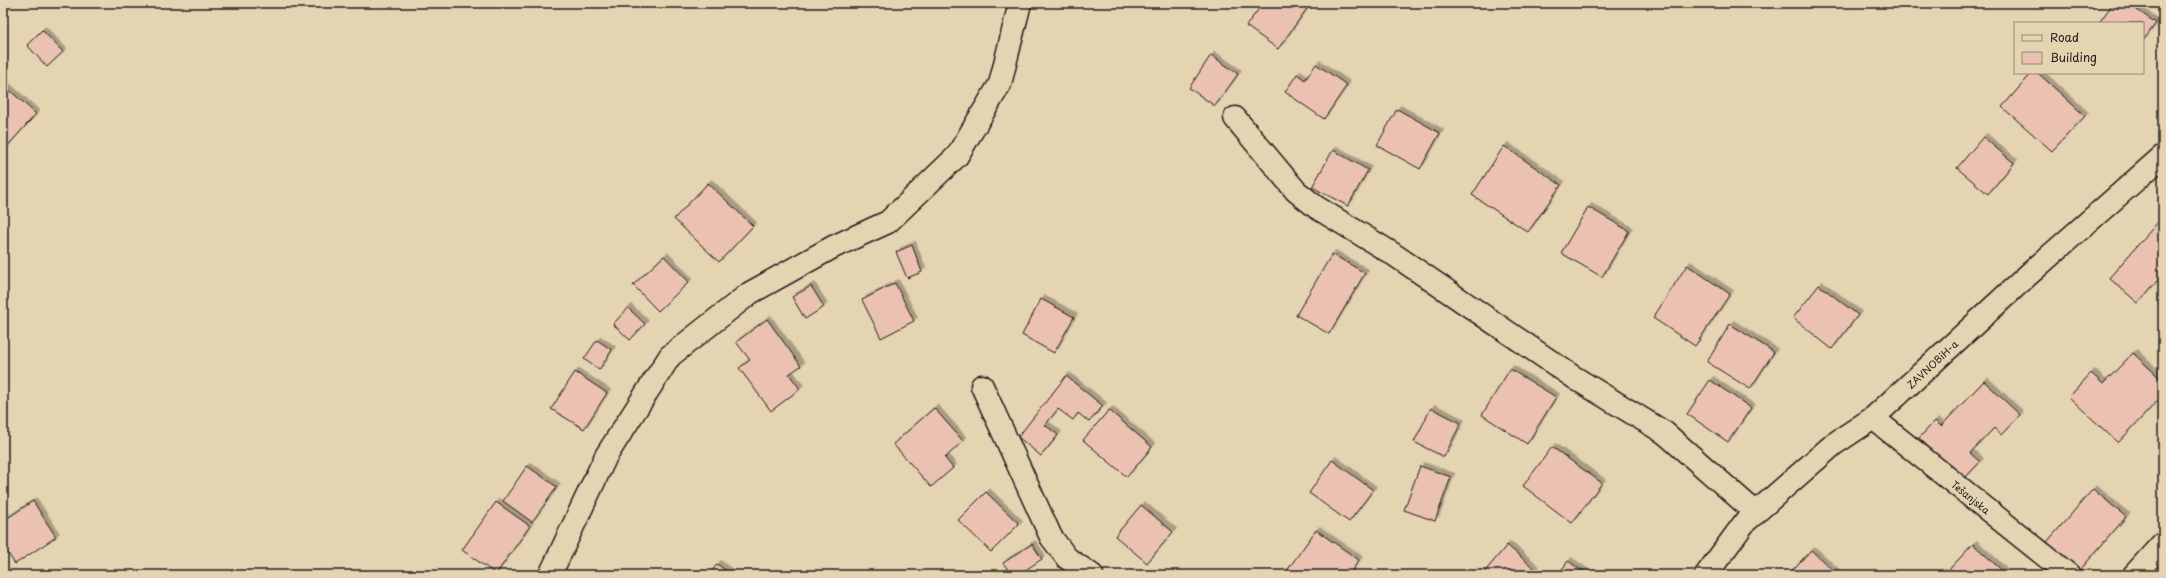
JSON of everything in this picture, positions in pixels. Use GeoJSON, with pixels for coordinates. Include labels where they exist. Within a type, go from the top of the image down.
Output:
{"type":"FeatureCollection","features":[{"type":"Feature","properties":{"kind":"street"},"geometry":{"type":"LineString","coordinates":[[550,575],[606,456],[670,356],[750,293],[834,247],[888,222],[956,156],[1000,84],[1020,3]]}},
{"type":"Feature","properties":{"kind":"street"},"geometry":{"type":"LineString","coordinates":[[1235,118],[1296,191],[1316,207],[1393,254],[1576,378],[1665,434],[1756,513]]}},
{"type":"Feature","properties":{"kind":"street","name":"ZAVNOBiH-a"},"geometry":{"type":"LineString","coordinates":[[1706,575],[1745,522],[1834,444],[1873,418],[2028,275],[2163,156]]}},
{"type":"Feature","properties":{"kind":"street"},"geometry":{"type":"LineString","coordinates":[[982,386],[1051,537],[1067,558],[1092,575]]}},
{"type":"Feature","properties":{"kind":"street","name":"Tešanjska"},"geometry":{"type":"LineString","coordinates":[[1873,418],[2068,575]]}},
{"type":"Feature","properties":{"kind":"street"},"geometry":{"type":"LineString","coordinates":[[2134,575],[2163,543]]}},
{"type":"Feature","properties":{"kind":"building"},"geometry":{"type":"Polygon","coordinates":[[[1263,3],[1311,3],[1278,49],[1246,26],[1263,3]]]}},
{"type":"Feature","properties":{"kind":"building"},"geometry":{"type":"Polygon","coordinates":[[[2113,3],[2127,3],[2156,23],[2144,40],[2144,22],[2100,22],[2113,3]]]}},
{"type":"Feature","properties":{"kind":"building"},"geometry":{"type":"Polygon","coordinates":[[[42,30],[63,52],[47,67],[27,45],[42,30]]]}},
{"type":"Feature","properties":{"kind":"building"},"geometry":{"type":"Polygon","coordinates":[[[1211,55],[1238,74],[1215,106],[1189,88],[1211,55]]]}},
{"type":"Feature","properties":{"kind":"building"},"geometry":{"type":"Polygon","coordinates":[[[1316,64],[1347,85],[1324,119],[1285,92],[1297,74],[1305,80],[1316,64]]]}},
{"type":"Feature","properties":{"kind":"building"},"geometry":{"type":"Polygon","coordinates":[[[2031,74],[2039,74],[2085,116],[2052,151],[2002,107],[2031,74]]]}},
{"type":"Feature","properties":{"kind":"building"},"geometry":{"type":"Polygon","coordinates":[[[5,86],[36,114],[3,151],[3,88],[5,86]]]}},
{"type":"Feature","properties":{"kind":"building"},"geometry":{"type":"Polygon","coordinates":[[[1397,109],[1440,133],[1420,169],[1377,145],[1397,109]]]}},
{"type":"Feature","properties":{"kind":"building"},"geometry":{"type":"Polygon","coordinates":[[[1983,137],[2014,163],[1988,194],[1957,168],[1983,137]]]}},
{"type":"Feature","properties":{"kind":"building"},"geometry":{"type":"Polygon","coordinates":[[[1504,146],[1561,185],[1528,232],[1472,195],[1504,146]]]}},
{"type":"Feature","properties":{"kind":"building"},"geometry":{"type":"Polygon","coordinates":[[[1333,150],[1368,170],[1348,206],[1312,187],[1333,150]]]}},
{"type":"Feature","properties":{"kind":"building"},"geometry":{"type":"Polygon","coordinates":[[[708,183],[753,226],[719,262],[674,219],[708,183]]]}},
{"type":"Feature","properties":{"kind":"building"},"geometry":{"type":"Polygon","coordinates":[[[1588,207],[1629,231],[1602,277],[1561,253],[1588,207]]]}},
{"type":"Feature","properties":{"kind":"building"},"geometry":{"type":"Polygon","coordinates":[[[2159,221],[2163,224],[2163,274],[2138,303],[2109,278],[2159,221]]]}},
{"type":"Feature","properties":{"kind":"building"},"geometry":{"type":"Polygon","coordinates":[[[912,245],[922,272],[907,278],[896,252],[912,245]]]}},
{"type":"Feature","properties":{"kind":"building"},"geometry":{"type":"Polygon","coordinates":[[[1332,254],[1365,273],[1329,334],[1296,315],[1332,254]]]}},
{"type":"Feature","properties":{"kind":"building"},"geometry":{"type":"Polygon","coordinates":[[[664,256],[689,282],[658,311],[633,285],[664,256]]]}},
{"type":"Feature","properties":{"kind":"building"},"geometry":{"type":"Polygon","coordinates":[[[1687,265],[1730,294],[1695,346],[1653,318],[1687,265]]]}},
{"type":"Feature","properties":{"kind":"building"},"geometry":{"type":"Polygon","coordinates":[[[895,283],[914,321],[881,338],[862,300],[895,283]]]}},
{"type":"Feature","properties":{"kind":"building"},"geometry":{"type":"Polygon","coordinates":[[[1819,285],[1858,315],[1832,349],[1793,318],[1819,285]]]}},
{"type":"Feature","properties":{"kind":"building"},"geometry":{"type":"Polygon","coordinates":[[[811,286],[824,307],[805,319],[792,297],[811,286]]]}},
{"type":"Feature","properties":{"kind":"building"},"geometry":{"type":"Polygon","coordinates":[[[1041,299],[1074,317],[1054,353],[1022,335],[1041,299]]]}},
{"type":"Feature","properties":{"kind":"building"},"geometry":{"type":"Polygon","coordinates":[[[628,308],[645,324],[630,340],[613,324],[628,308]]]}},
{"type":"Feature","properties":{"kind":"building"},"geometry":{"type":"Polygon","coordinates":[[[767,319],[801,366],[789,374],[800,389],[771,411],[739,368],[750,360],[736,342],[767,319]]]}},
{"type":"Feature","properties":{"kind":"building"},"geometry":{"type":"Polygon","coordinates":[[[1730,324],[1774,352],[1750,389],[1707,362],[1730,324]]]}},
{"type":"Feature","properties":{"kind":"building"},"geometry":{"type":"Polygon","coordinates":[[[597,340],[612,350],[599,370],[584,359],[597,340]]]}},
{"type":"Feature","properties":{"kind":"building"},"geometry":{"type":"Polygon","coordinates":[[[2133,353],[2163,381],[2163,395],[2118,443],[2069,397],[2091,373],[2103,384],[2133,353]]]}},
{"type":"Feature","properties":{"kind":"building"},"geometry":{"type":"Polygon","coordinates":[[[1510,369],[1556,397],[1527,444],[1482,415],[1510,369]]]}},
{"type":"Feature","properties":{"kind":"building"},"geometry":{"type":"Polygon","coordinates":[[[575,372],[607,393],[584,429],[551,409],[575,372]]]}},
{"type":"Feature","properties":{"kind":"building"},"geometry":{"type":"Polygon","coordinates":[[[1066,376],[1103,406],[1089,422],[1078,413],[1073,420],[1058,409],[1045,425],[1058,435],[1041,456],[1018,437],[1066,376]]]}},
{"type":"Feature","properties":{"kind":"building"},"geometry":{"type":"Polygon","coordinates":[[[1710,380],[1751,408],[1728,442],[1687,414],[1710,380]]]}},
{"type":"Feature","properties":{"kind":"building"},"geometry":{"type":"Polygon","coordinates":[[[1984,381],[2020,415],[2001,435],[1994,428],[1970,453],[1980,462],[1963,480],[1919,438],[1935,421],[1941,426],[1984,381]]]}},
{"type":"Feature","properties":{"kind":"building"},"geometry":{"type":"Polygon","coordinates":[[[934,408],[963,441],[945,458],[953,468],[931,487],[893,444],[934,408]]]}},
{"type":"Feature","properties":{"kind":"building"},"geometry":{"type":"Polygon","coordinates":[[[1431,408],[1461,423],[1444,457],[1414,442],[1431,408]]]}},
{"type":"Feature","properties":{"kind":"building"},"geometry":{"type":"Polygon","coordinates":[[[1109,410],[1152,447],[1127,477],[1083,440],[1109,410]]]}},
{"type":"Feature","properties":{"kind":"building"},"geometry":{"type":"Polygon","coordinates":[[[1552,447],[1602,483],[1572,523],[1523,486],[1552,447]]]}},
{"type":"Feature","properties":{"kind":"building"},"geometry":{"type":"Polygon","coordinates":[[[1332,460],[1373,490],[1349,522],[1309,493],[1332,460]]]}},
{"type":"Feature","properties":{"kind":"building"},"geometry":{"type":"Polygon","coordinates":[[[527,466],[557,487],[532,522],[503,501],[527,466]]]}},
{"type":"Feature","properties":{"kind":"building"},"geometry":{"type":"Polygon","coordinates":[[[1420,466],[1451,477],[1435,521],[1404,510],[1420,466]]]}},
{"type":"Feature","properties":{"kind":"building"},"geometry":{"type":"Polygon","coordinates":[[[2093,489],[2126,517],[2079,571],[2047,542],[2093,489]]]}},
{"type":"Feature","properties":{"kind":"building"},"geometry":{"type":"Polygon","coordinates":[[[986,492],[1019,524],[991,552],[958,520],[986,492]]]}},
{"type":"Feature","properties":{"kind":"building"},"geometry":{"type":"Polygon","coordinates":[[[33,501],[56,537],[15,564],[3,546],[3,521],[33,501]]]}},
{"type":"Feature","properties":{"kind":"building"},"geometry":{"type":"Polygon","coordinates":[[[496,502],[530,526],[496,574],[462,550],[496,502]]]}},
{"type":"Feature","properties":{"kind":"building"},"geometry":{"type":"Polygon","coordinates":[[[1141,505],[1173,532],[1147,563],[1115,536],[1141,505]]]}},
{"type":"Feature","properties":{"kind":"building"},"geometry":{"type":"Polygon","coordinates":[[[1316,530],[1359,560],[1349,575],[1289,575],[1286,572],[1316,530]]]}},
{"type":"Feature","properties":{"kind":"building"},"geometry":{"type":"Polygon","coordinates":[[[1032,544],[1042,559],[1018,575],[1012,575],[1003,563],[1032,544]]]}},
{"type":"Feature","properties":{"kind":"building"},"geometry":{"type":"Polygon","coordinates":[[[1973,544],[2007,575],[1944,575],[1973,544]]]}},
{"type":"Feature","properties":{"kind":"building"},"geometry":{"type":"Polygon","coordinates":[[[1507,545],[1536,570],[1532,575],[1482,575],[1507,545]]]}},
{"type":"Feature","properties":{"kind":"building"},"geometry":{"type":"Polygon","coordinates":[[[1811,550],[1838,575],[1788,575],[1811,550]]]}},
{"type":"Feature","properties":{"kind":"building"},"geometry":{"type":"Polygon","coordinates":[[[1568,561],[1588,575],[1558,575],[1568,561]]]}},
{"type":"Feature","properties":{"kind":"building"},"geometry":{"type":"Polygon","coordinates":[[[717,564],[732,575],[709,575],[717,564]]]}}]}
